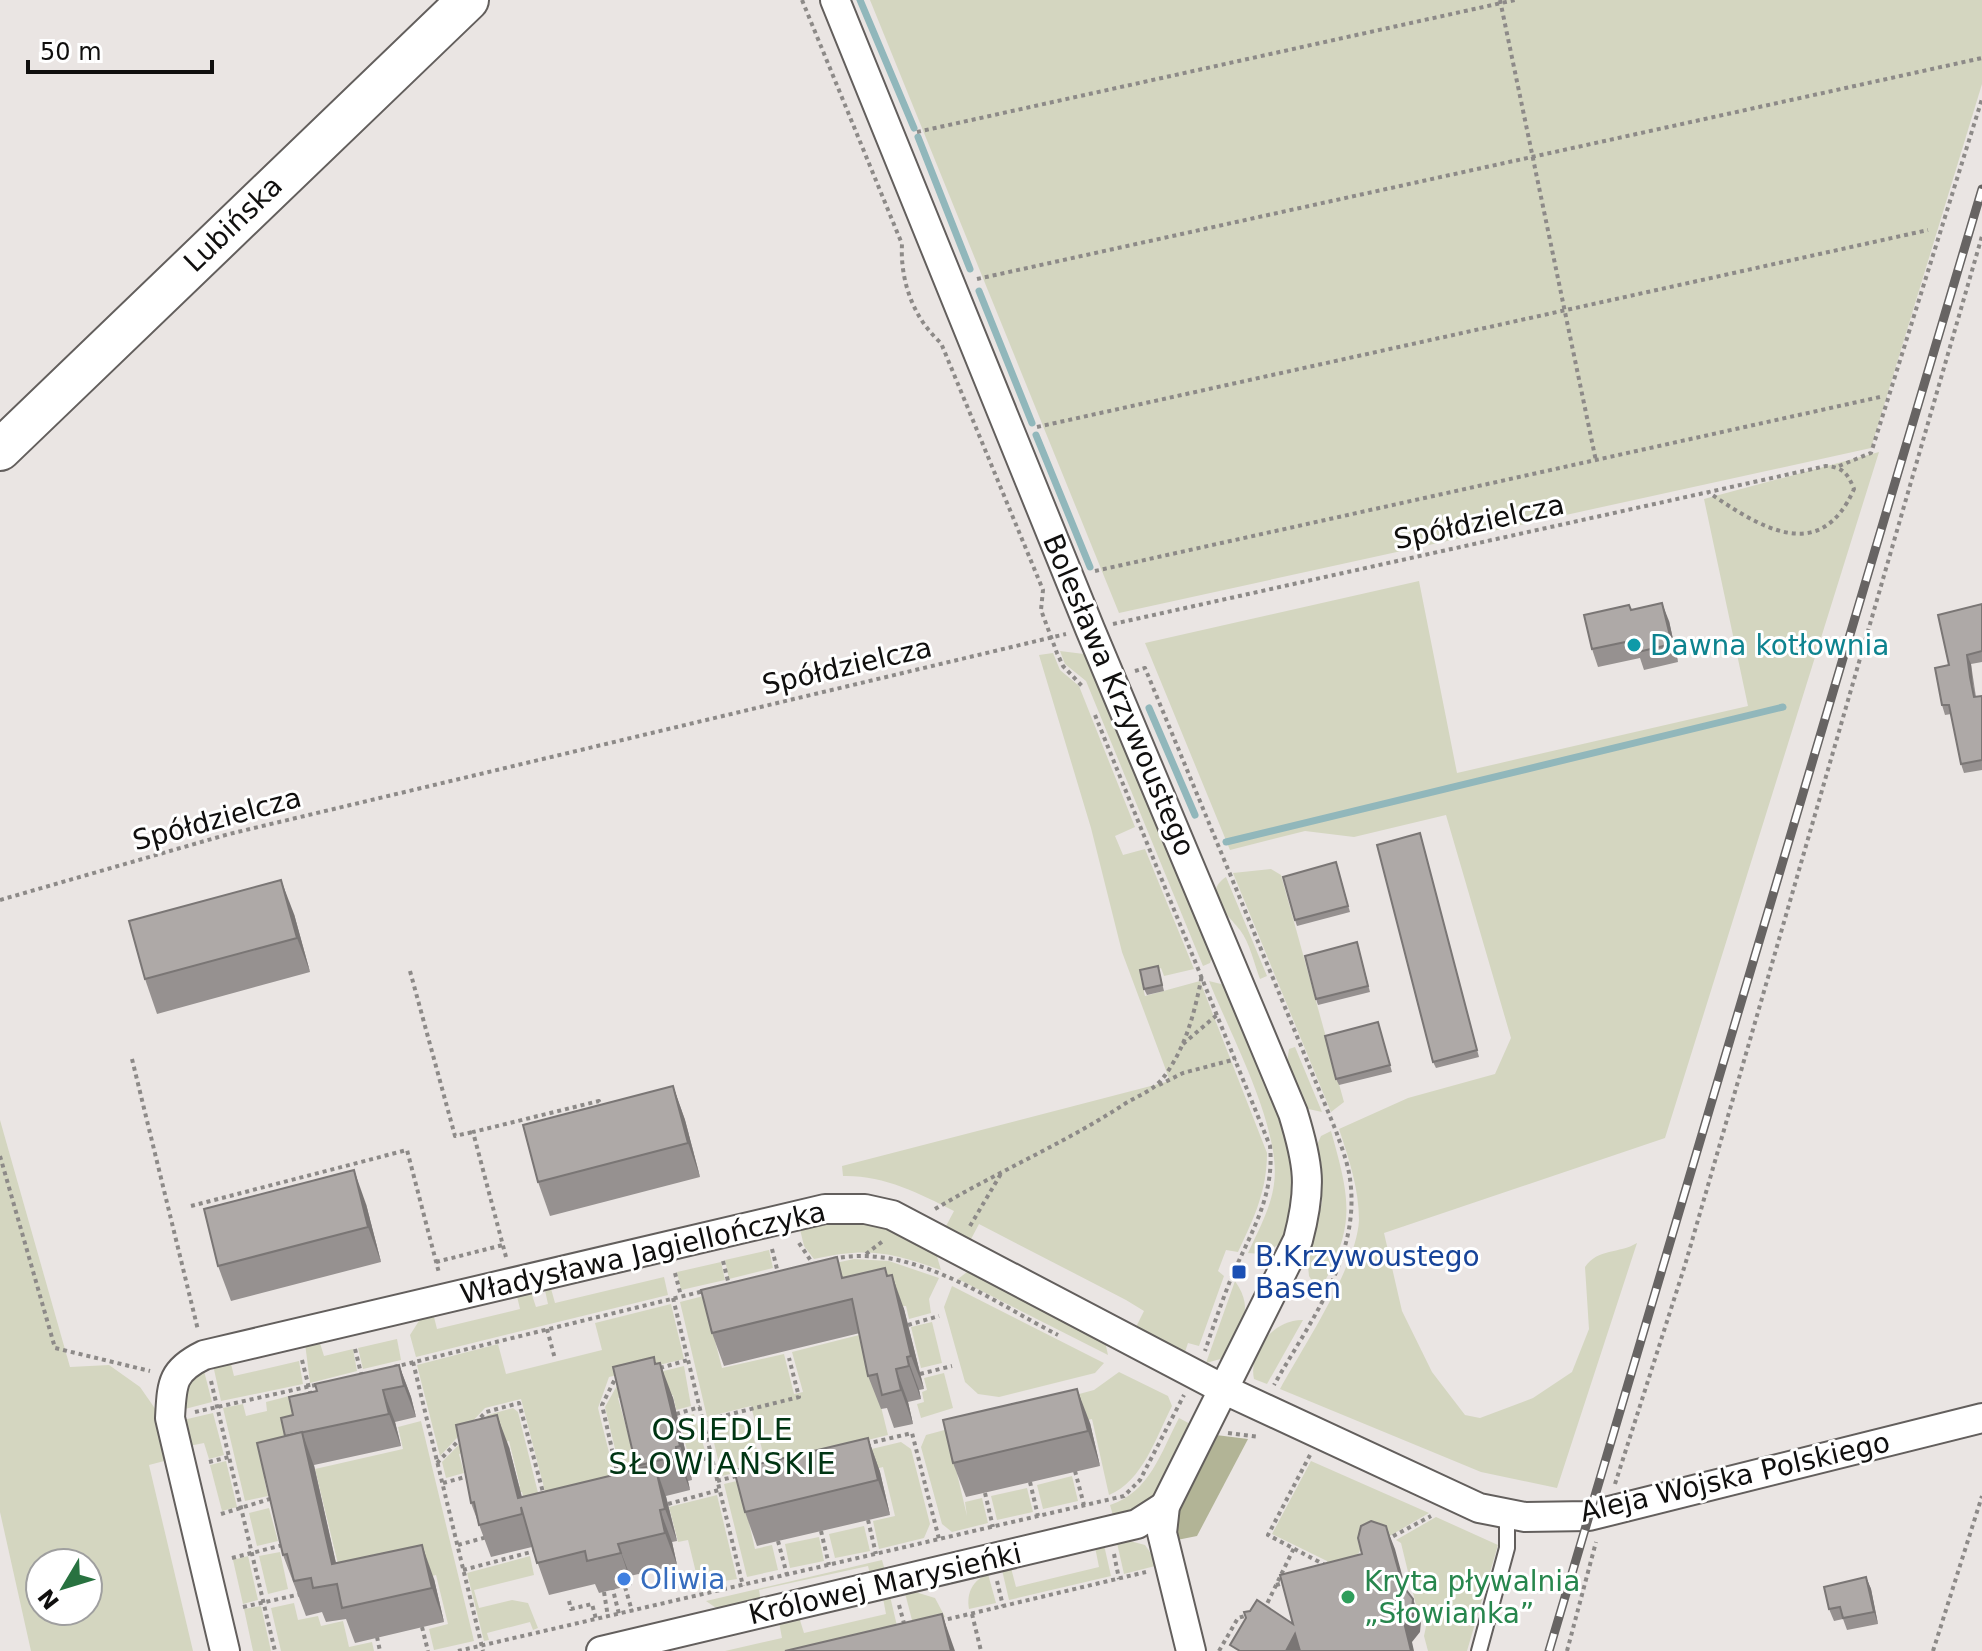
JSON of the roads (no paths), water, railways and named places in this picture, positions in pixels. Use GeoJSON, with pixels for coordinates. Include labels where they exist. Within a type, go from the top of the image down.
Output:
{"type":"FeatureCollection","features":[{"type":"Feature","properties":{"kind":"main road","name":"Lubińska"},"geometry":{"type":"LineString","coordinates":[[0,450],[468,0]]}},
{"type":"Feature","properties":{"kind":"street","name":"Bolesława Krzywoustego"},"geometry":{"type":"LineString","coordinates":[[835,0],[1090,629],[1293,1113],[1306,1155],[1309,1197],[1298,1240],[1165,1506]]}},
{"type":"Feature","properties":{"kind":"street","name":"Władysława Jagiellończyka"},"geometry":{"type":"LineString","coordinates":[[225,1651],[170,1418],[172,1386],[176,1376],[186,1364],[204,1355],[825,1209],[865,1209],[910,1224],[1225,1390]]}},
{"type":"Feature","properties":{"kind":"street","name":"Aleja Wojska Polskiego"},"geometry":{"type":"LineString","coordinates":[[1225,1390],[1479,1508],[1507,1514],[1589,1516],[1982,1418]]}},
{"type":"Feature","properties":{"kind":"street","name":"Królowej Marysieńki"},"geometry":{"type":"LineString","coordinates":[[603,1646],[1137,1524],[1165,1506]]}},
{"type":"Feature","properties":{"kind":"street"},"geometry":{"type":"LineString","coordinates":[[1165,1506],[1162,1533],[1191,1651]]}},
{"type":"Feature","properties":{"kind":"lane"},"geometry":{"type":"LineString","coordinates":[[1479,1651],[1507,1548],[1507,1514]]}},
{"type":"Feature","properties":{"kind":"waterway"},"geometry":{"type":"LineString","coordinates":[[860,0],[914,128]]}},
{"type":"Feature","properties":{"kind":"waterway"},"geometry":{"type":"LineString","coordinates":[[918,137],[970,269]]}},
{"type":"Feature","properties":{"kind":"waterway"},"geometry":{"type":"LineString","coordinates":[[979,291],[1032,423]]}},
{"type":"Feature","properties":{"kind":"waterway"},"geometry":{"type":"LineString","coordinates":[[1036,435],[1090,567]]}},
{"type":"Feature","properties":{"kind":"waterway"},"geometry":{"type":"LineString","coordinates":[[1226,842],[1783,707]]}},
{"type":"Feature","properties":{"kind":"waterway"},"geometry":{"type":"LineString","coordinates":[[1149,708],[1195,815]]}},
{"type":"Feature","properties":{"kind":"railway"},"geometry":{"type":"LineString","coordinates":[[1549,1651],[1982,189]]}},
{"type":"Feature","properties":{"kind":"place","name":"Dawna kotłownia"},"geometry":{"type":"Point","coordinates":[1634,645]}},
{"type":"Feature","properties":{"kind":"place","name":"B.Krzywoustego Basen"},"geometry":{"type":"Point","coordinates":[1239,1272]}},
{"type":"Feature","properties":{"kind":"place","name":"Oliwia"},"geometry":{"type":"Point","coordinates":[624,1579]}},
{"type":"Feature","properties":{"kind":"place","name":"Kryta pływalnia „Słowianka”"},"geometry":{"type":"Point","coordinates":[1348,1597]}},
{"type":"Feature","properties":{"kind":"district","name":"OSIEDLE SŁOWIAŃSKIE"},"geometry":{"type":"Point","coordinates":[723,1446]}}]}
